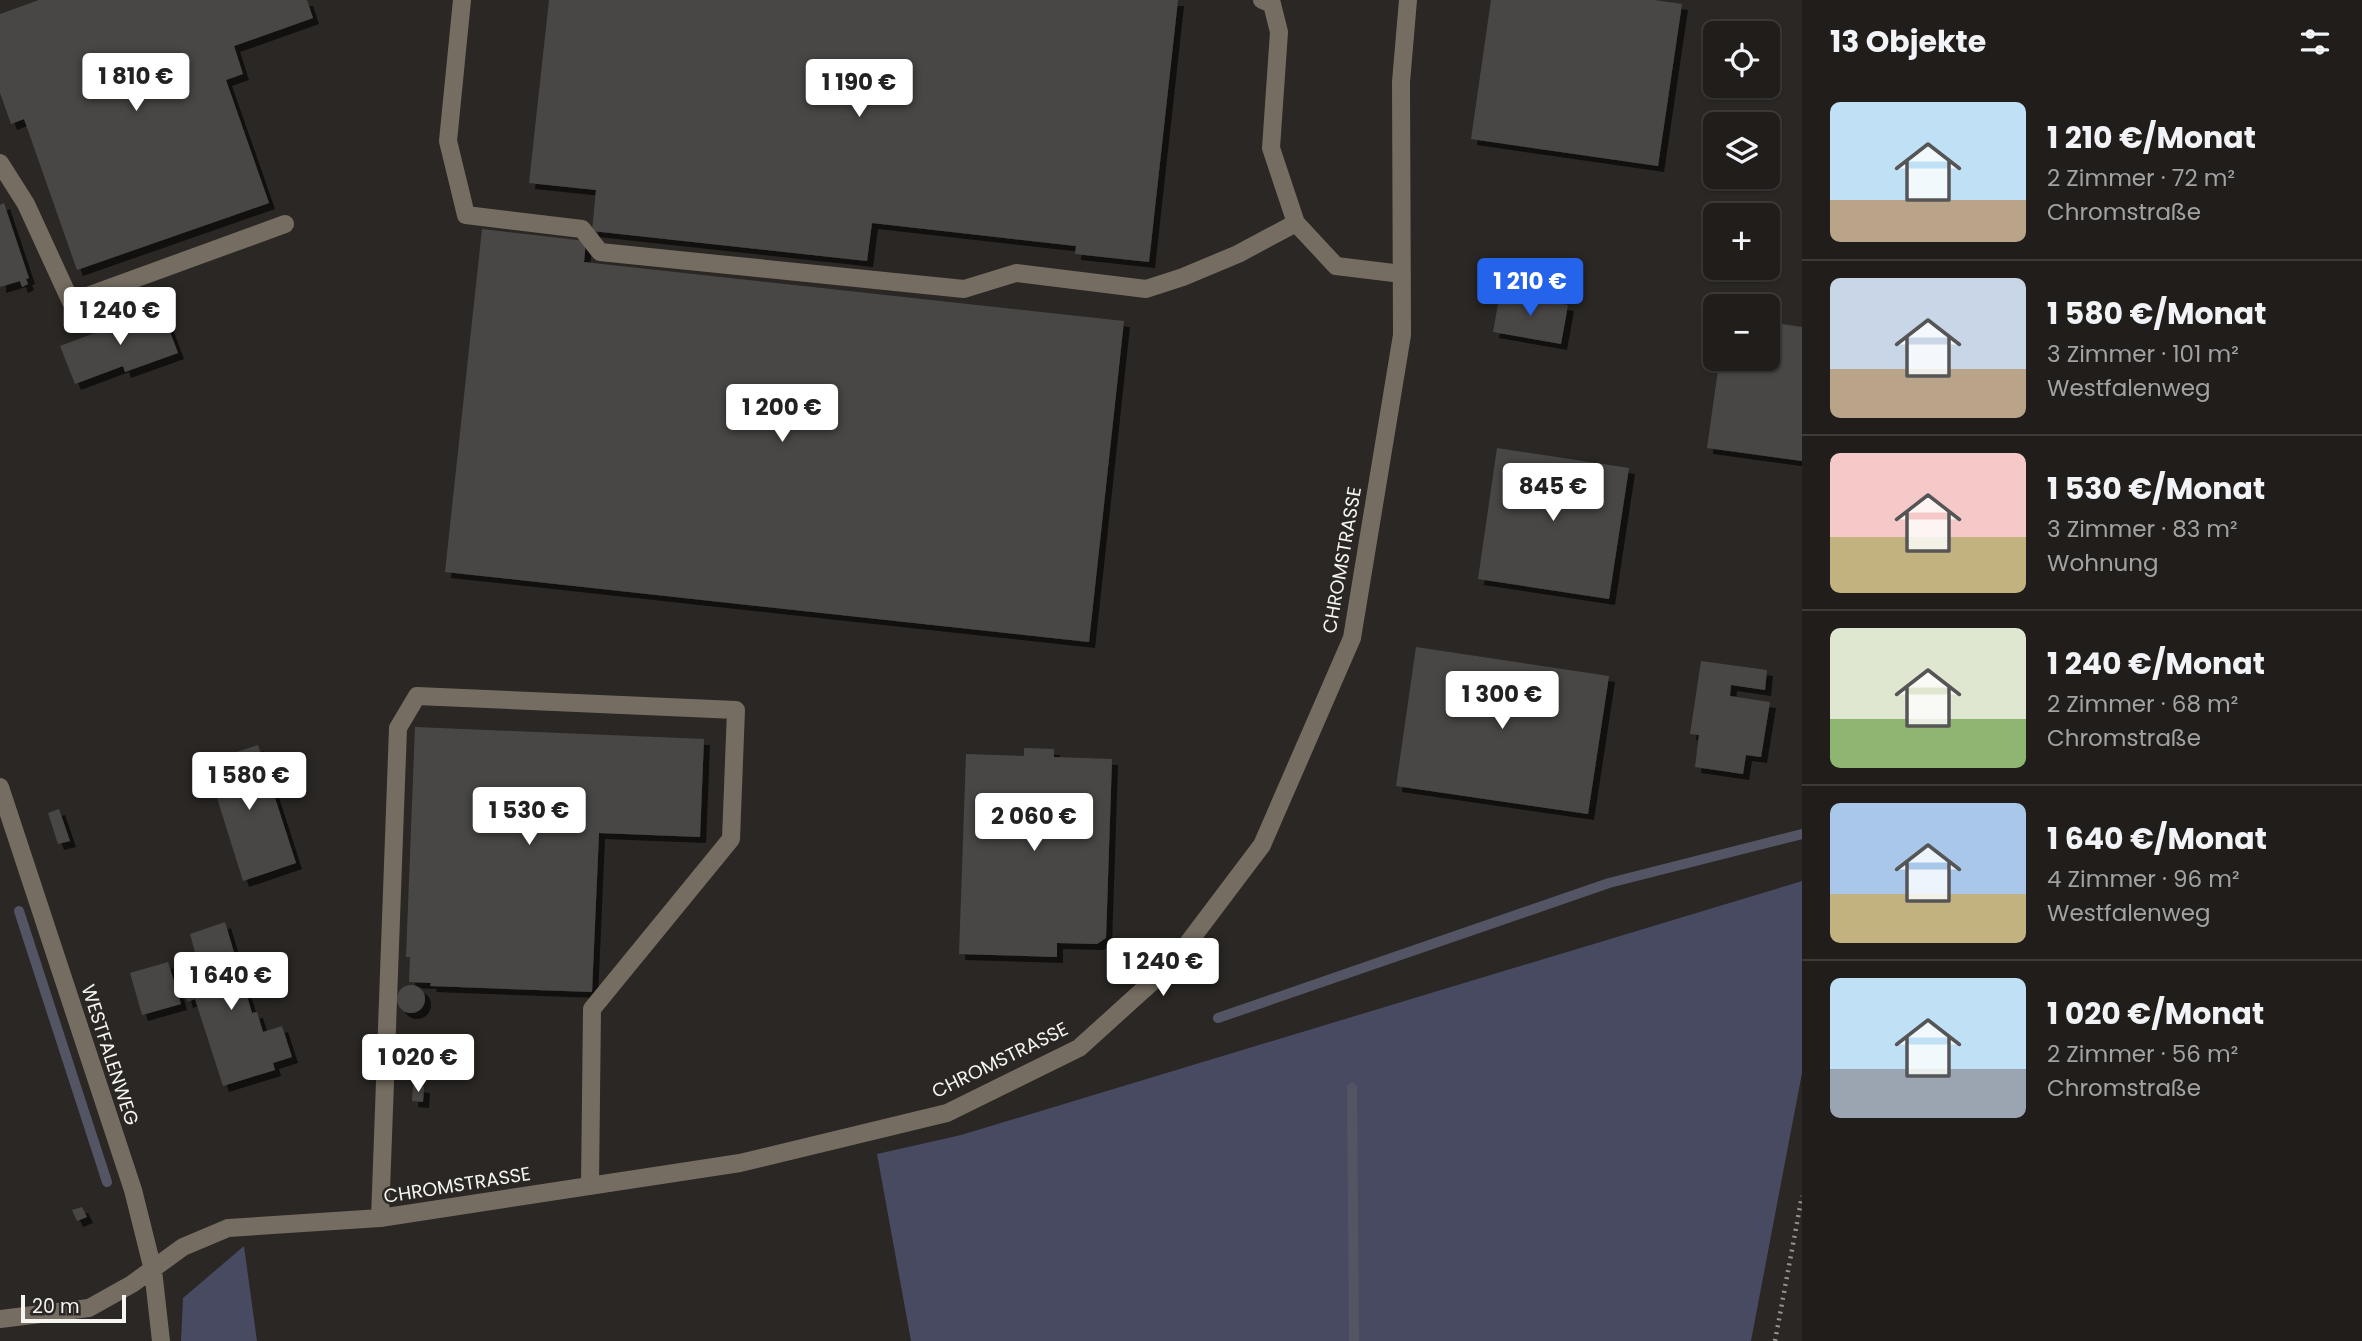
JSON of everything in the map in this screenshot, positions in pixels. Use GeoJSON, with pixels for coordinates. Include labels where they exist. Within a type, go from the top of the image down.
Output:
{"type":"FeatureCollection","features":[{"type":"Feature","properties":{"kind":"street"},"geometry":{"type":"LineString","coordinates":[[462,0],[448,141],[466,215],[582,229],[600,252],[964,289],[1016,272],[1146,289],[1184,277],[1238,254],[1296,223]]}},
{"type":"Feature","properties":{"kind":"street"},"geometry":{"type":"LineString","coordinates":[[1262,0],[1272,4],[1279,32],[1271,148],[1296,223],[1336,266],[1402,274]]}},
{"type":"Feature","properties":{"kind":"street","name":"CHROMSTRASSE"},"geometry":{"type":"LineString","coordinates":[[0,1319],[89,1308],[153,1270],[183,1247],[228,1228],[380,1218],[740,1163],[947,1112],[1079,1048],[1173,963],[1262,845],[1352,638],[1402,335],[1401,82],[1408,0]]}},
{"type":"Feature","properties":{"kind":"street"},"geometry":{"type":"LineString","coordinates":[[0,163],[26,204],[71,302],[285,224]]}},
{"type":"Feature","properties":{"kind":"street"},"geometry":{"type":"LineString","coordinates":[[380,1218],[398,728],[417,696],[736,710],[731,838],[592,1009],[590,1185]]}},
{"type":"Feature","properties":{"kind":"street","name":"WESTFALENWEG"},"geometry":{"type":"LineString","coordinates":[[0,788],[132,1189],[153,1270],[161,1341]]}},
{"type":"Feature","properties":{"kind":"path"},"geometry":{"type":"LineString","coordinates":[[1775,1341],[1802,1196]]}},
{"type":"Feature","properties":{"kind":"shaded area"},"geometry":{"type":"Polygon","coordinates":[[[1802,881],[1802,1073],[1751,1341],[911,1341],[877,1154],[961,1135],[1802,881]]]}},
{"type":"Feature","properties":{"kind":"shaded area"},"geometry":{"type":"Polygon","coordinates":[[[244,1246],[257,1341],[181,1341],[183,1298],[244,1246]]]}},
{"type":"Feature","properties":{"kind":"building"},"geometry":{"type":"Polygon","coordinates":[[[39,0],[307,0],[313,18],[234,46],[243,74],[226,80],[269,203],[77,270],[24,119],[11,124],[0,93],[0,14],[39,0]]]}},
{"type":"Feature","properties":{"kind":"building"},"geometry":{"type":"Polygon","coordinates":[[[549,0],[1178,0],[1149,262],[1075,254],[1076,246],[872,223],[867,261],[592,231],[596,190],[529,183],[549,0]]]}},
{"type":"Feature","properties":{"kind":"building"},"geometry":{"type":"Polygon","coordinates":[[[1491,0],[1654,0],[1682,4],[1658,166],[1471,139],[1491,0]]]}},
{"type":"Feature","properties":{"kind":"building"},"geometry":{"type":"Polygon","coordinates":[[[4,203],[29,278],[26,279],[28,284],[22,287],[20,281],[0,287],[0,205],[4,203]]]}},
{"type":"Feature","properties":{"kind":"building"},"geometry":{"type":"Polygon","coordinates":[[[482,229],[586,241],[584,262],[1124,321],[1089,642],[445,572],[482,229]]]}},
{"type":"Feature","properties":{"kind":"building"},"geometry":{"type":"Polygon","coordinates":[[[1500,293],[1568,305],[1561,344],[1493,332],[1500,293]]]}},
{"type":"Feature","properties":{"kind":"building"},"geometry":{"type":"Polygon","coordinates":[[[161,308],[178,353],[125,372],[123,366],[75,384],[60,346],[161,308]]]}},
{"type":"Feature","properties":{"kind":"building"},"geometry":{"type":"Polygon","coordinates":[[[1780,324],[1802,327],[1802,461],[1707,448],[1718,371],[1780,371],[1780,324]]]}},
{"type":"Feature","properties":{"kind":"building"},"geometry":{"type":"Polygon","coordinates":[[[1497,448],[1629,468],[1609,599],[1478,579],[1497,448]]]}},
{"type":"Feature","properties":{"kind":"building"},"geometry":{"type":"Polygon","coordinates":[[[1416,647],[1609,676],[1588,814],[1396,786],[1416,647]]]}},
{"type":"Feature","properties":{"kind":"building"},"geometry":{"type":"Polygon","coordinates":[[[1701,661],[1767,670],[1765,690],[1731,685],[1730,696],[1770,702],[1761,757],[1746,755],[1743,774],[1695,767],[1699,735],[1690,734],[1701,661]]]}},
{"type":"Feature","properties":{"kind":"building"},"geometry":{"type":"Polygon","coordinates":[[[415,727],[704,739],[700,837],[599,833],[592,992],[430,986],[431,983],[409,982],[410,957],[406,957],[415,727]]]}},
{"type":"Feature","properties":{"kind":"building"},"geometry":{"type":"Polygon","coordinates":[[[258,745],[296,863],[243,881],[213,785],[198,790],[193,774],[207,769],[205,762],[258,745]]]}},
{"type":"Feature","properties":{"kind":"building"},"geometry":{"type":"Polygon","coordinates":[[[1024,748],[1054,749],[1054,757],[1112,759],[1106,938],[1097,944],[1057,943],[1057,957],[959,954],[966,754],[1024,756],[1024,748]]]}},
{"type":"Feature","properties":{"kind":"building"},"geometry":{"type":"Polygon","coordinates":[[[59,809],[70,841],[58,844],[48,813],[59,809]]]}},
{"type":"Feature","properties":{"kind":"building"},"geometry":{"type":"Polygon","coordinates":[[[225,922],[252,1013],[257,1012],[263,1032],[282,1026],[292,1057],[273,1063],[275,1070],[223,1086],[195,999],[187,1002],[184,990],[197,987],[193,973],[200,970],[190,934],[225,922]]]}},
{"type":"Feature","properties":{"kind":"building"},"geometry":{"type":"Polygon","coordinates":[[[168,962],[181,1004],[142,1015],[130,973],[168,962]]]}},
{"type":"Feature","properties":{"kind":"building"},"geometry":{"type":"Polygon","coordinates":[[[411,985],[421,989],[425,999],[421,1009],[411,1013],[401,1009],[397,999],[401,989],[411,985]]]}},
{"type":"Feature","properties":{"kind":"building"},"geometry":{"type":"Polygon","coordinates":[[[413,1086],[424,1087],[423,1102],[412,1101],[413,1086]]]}},
{"type":"Feature","properties":{"kind":"building"},"geometry":{"type":"Polygon","coordinates":[[[82,1207],[87,1217],[77,1221],[72,1210],[82,1207]]]}},
{"type":"Feature","properties":{"kind":"waterway"},"geometry":{"type":"LineString","coordinates":[[1218,1018],[1609,883],[1802,834]]}},
{"type":"Feature","properties":{"kind":"waterway"},"geometry":{"type":"LineString","coordinates":[[19,911],[107,1182]]}},
{"type":"Feature","properties":{"kind":"waterway"},"geometry":{"type":"LineString","coordinates":[[1352,1088],[1354,1341]]}}]}
